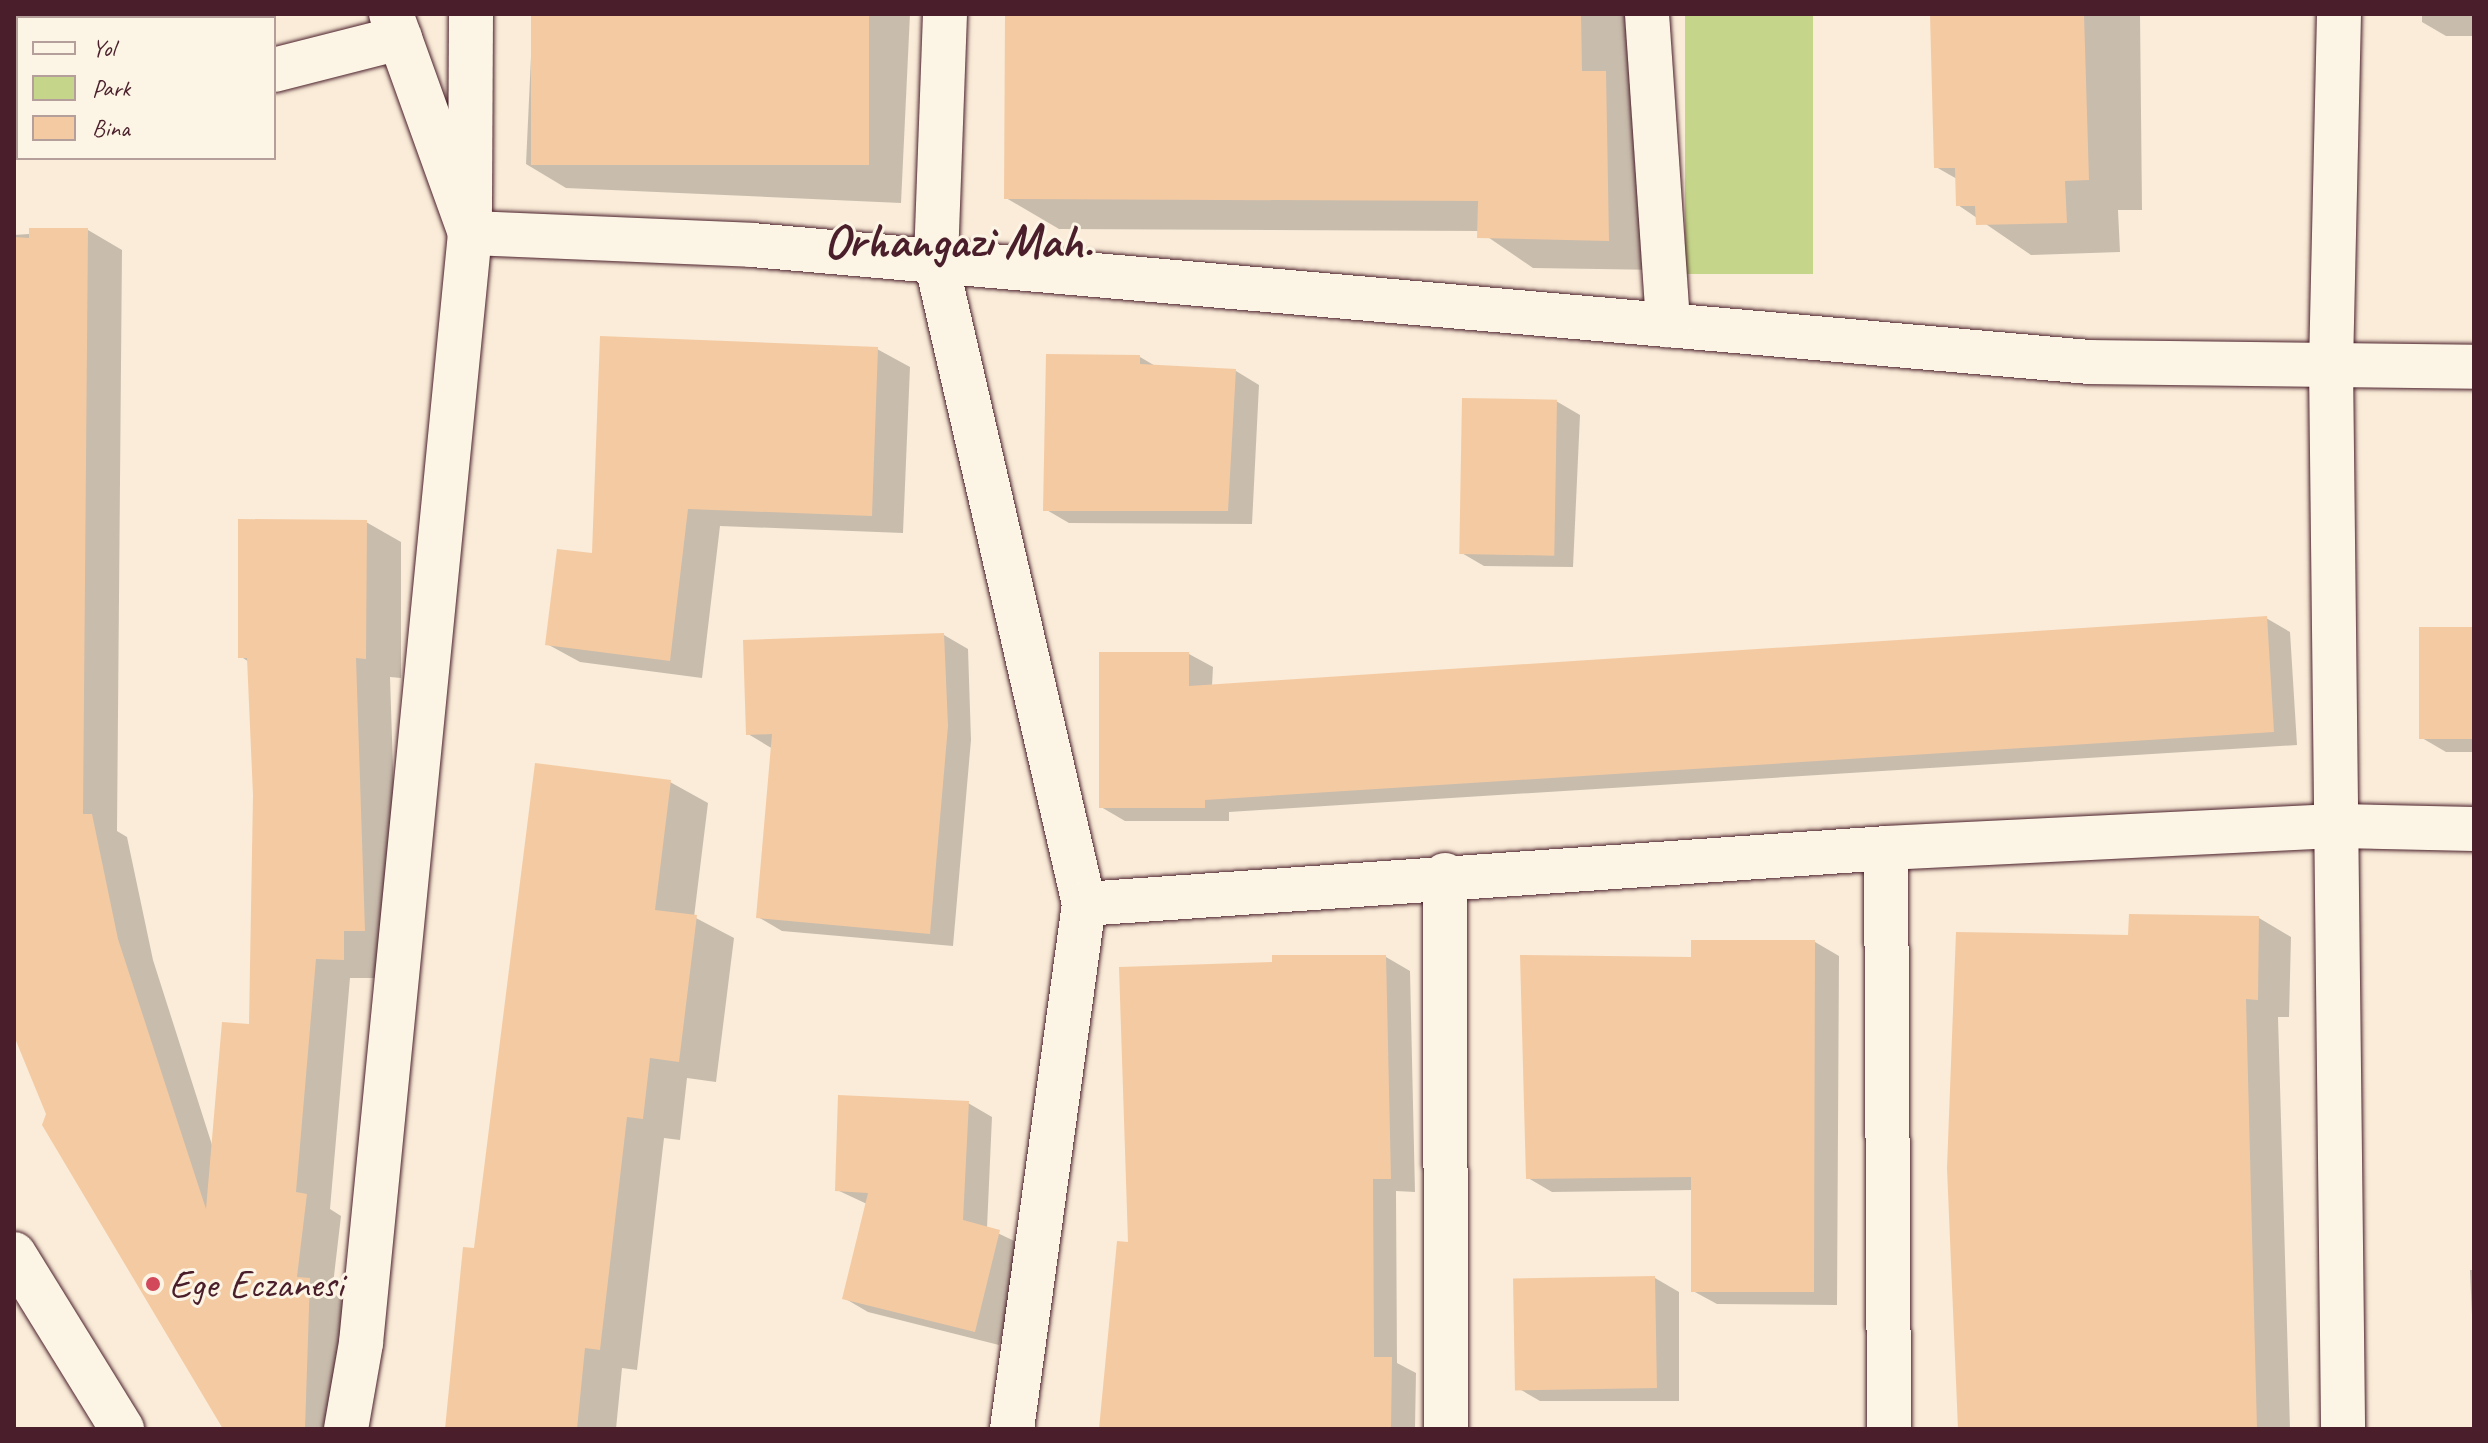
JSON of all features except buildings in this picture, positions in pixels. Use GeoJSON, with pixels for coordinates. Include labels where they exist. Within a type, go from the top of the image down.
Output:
{"type":"FeatureCollection","features":[{"type":"Feature","properties":{"kind":"street"},"geometry":{"type":"LineString","coordinates":[[346,1429],[361,1343],[470,233],[471,14]]}},
{"type":"Feature","properties":{"kind":"street"},"geometry":{"type":"LineString","coordinates":[[945,14],[936,261],[1084,904],[1012,1429]]}},
{"type":"Feature","properties":{"kind":"street"},"geometry":{"type":"LineString","coordinates":[[1647,14],[1668,325]]}},
{"type":"Feature","properties":{"kind":"street"},"geometry":{"type":"LineString","coordinates":[[2339,14],[2331,364],[2339,826],[2343,1429]]}},
{"type":"Feature","properties":{"kind":"street"},"geometry":{"type":"LineString","coordinates":[[276,69],[396,26],[470,233]]}},
{"type":"Feature","properties":{"kind":"street"},"geometry":{"type":"LineString","coordinates":[[470,233],[936,261],[2089,362],[2474,367]]}},
{"type":"Feature","properties":{"kind":"street"},"geometry":{"type":"LineString","coordinates":[[1084,904],[1445,875],[1886,848],[2339,826],[2474,829]]}},
{"type":"Feature","properties":{"kind":"street"},"geometry":{"type":"LineString","coordinates":[[1886,848],[1889,1429]]}},
{"type":"Feature","properties":{"kind":"street"},"geometry":{"type":"LineString","coordinates":[[1445,875],[1446,1429]]}},
{"type":"Feature","properties":{"kind":"street"},"geometry":{"type":"LineString","coordinates":[[14,1254],[122,1429]]}},
{"type":"Feature","properties":{"kind":"green space"},"geometry":{"type":"Polygon","coordinates":[[[1685,14],[1813,14],[1813,274],[1685,274],[1685,14]]]}},
{"type":"Feature","properties":{"kind":"place","name":"Ege Eczanesi"},"geometry":{"type":"Point","coordinates":[153,1284]}},
{"type":"Feature","properties":{"kind":"district","name":"Orhangazi Mah."},"geometry":{"type":"Point","coordinates":[958,242]}}]}
